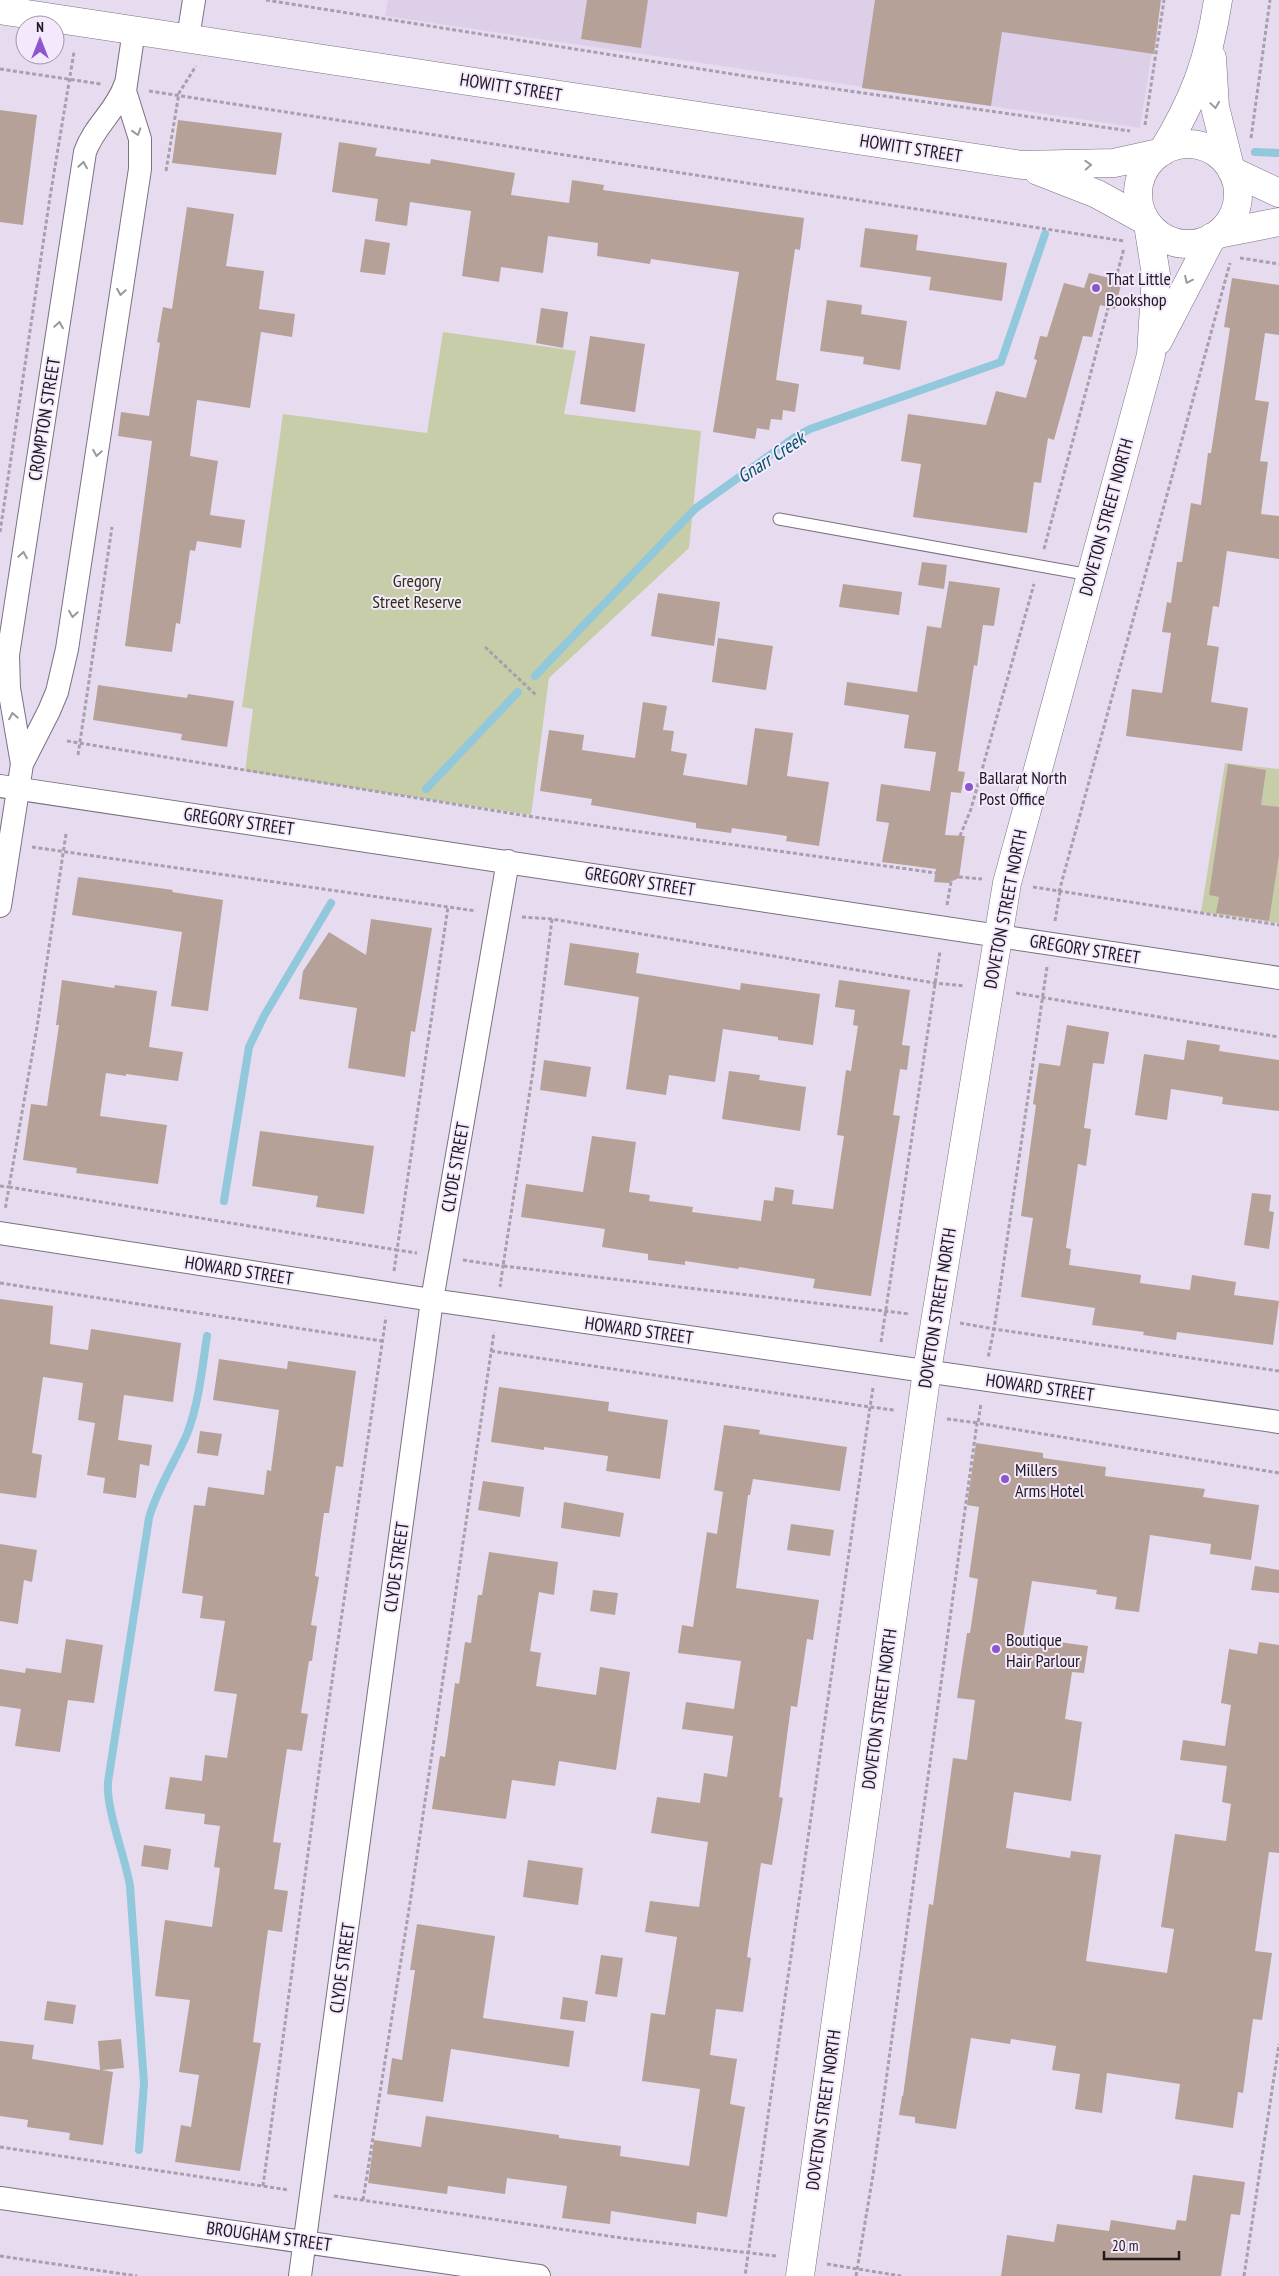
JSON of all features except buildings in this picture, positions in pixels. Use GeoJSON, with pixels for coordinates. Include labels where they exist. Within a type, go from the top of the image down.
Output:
{"type":"FeatureCollection","features":[{"type":"Feature","properties":{"kind":"main road"},"geometry":{"type":"LineString","coordinates":[[1218,0],[1212,38],[1197,86],[1181,120],[1155,146],[1138,186],[1138,201],[1147,222],[1161,236],[1177,242],[1194,243],[1215,236],[1279,222]]}},
{"type":"Feature","properties":{"kind":"main road","name":"HOWITT STREET"},"geometry":{"type":"LineString","coordinates":[[0,10],[1022,165],[1114,163],[1155,146]]}},
{"type":"Feature","properties":{"kind":"main road"},"geometry":{"type":"LineString","coordinates":[[1212,38],[1215,107],[1231,169],[1238,188],[1237,205],[1230,221],[1215,236]]}},
{"type":"Feature","properties":{"kind":"main road"},"geometry":{"type":"LineString","coordinates":[[1155,146],[1196,144],[1217,153],[1231,169],[1279,193]]}},
{"type":"Feature","properties":{"kind":"main road","name":"HOWITT STREET"},"geometry":{"type":"LineString","coordinates":[[1022,165],[1086,189],[1147,222]]}},
{"type":"Feature","properties":{"kind":"main road","name":"DOVETON STREET NORTH"},"geometry":{"type":"LineString","coordinates":[[801,2268],[927,1371],[998,936],[1011,860],[1151,356],[1156,276],[1147,222]]}},
{"type":"Feature","properties":{"kind":"main road","name":"DOVETON STREET NORTH"},"geometry":{"type":"LineString","coordinates":[[1151,356],[1215,236]]}},
{"type":"Feature","properties":{"kind":"street"},"geometry":{"type":"LineString","coordinates":[[194,0],[197,40]]}},
{"type":"Feature","properties":{"kind":"street","name":"CROMPTON STREET"},"geometry":{"type":"LineString","coordinates":[[22,764],[9,688],[8,655],[85,152],[92,134],[125,87],[134,30]]}},
{"type":"Feature","properties":{"kind":"street","name":"CROMPTON STREET"},"geometry":{"type":"LineString","coordinates":[[0,906],[8,787],[22,764],[57,692],[67,649],[75,600],[140,169],[140,139],[129,108],[125,87]]}},
{"type":"Feature","properties":{"kind":"street","name":"GREGORY STREET"},"geometry":{"type":"LineString","coordinates":[[8,787],[1279,978]]}},
{"type":"Feature","properties":{"kind":"street","name":"CLYDE STREET"},"geometry":{"type":"LineString","coordinates":[[300,2276],[432,1300],[508,861]]}},
{"type":"Feature","properties":{"kind":"street","name":"HOWARD STREET"},"geometry":{"type":"LineString","coordinates":[[0,1233],[432,1300],[1279,1422]]}},
{"type":"Feature","properties":{"kind":"street","name":"BROUGHAM STREET"},"geometry":{"type":"LineString","coordinates":[[0,2198],[538,2276]]}},
{"type":"Feature","properties":{"kind":"lane"},"geometry":{"type":"LineString","coordinates":[[779,519],[1090,575]]}},
{"type":"Feature","properties":{"kind":"path"},"geometry":{"type":"LineString","coordinates":[[266,0],[760,78],[1137,132]]}},
{"type":"Feature","properties":{"kind":"path"},"geometry":{"type":"LineString","coordinates":[[1155,146],[1164,0]]}},
{"type":"Feature","properties":{"kind":"path"},"geometry":{"type":"LineString","coordinates":[[1250,145],[1270,0]]}},
{"type":"Feature","properties":{"kind":"path"},"geometry":{"type":"LineString","coordinates":[[165,178],[178,96],[196,67],[197,40]]}},
{"type":"Feature","properties":{"kind":"path"},"geometry":{"type":"LineString","coordinates":[[0,532],[74,52]]}},
{"type":"Feature","properties":{"kind":"path"},"geometry":{"type":"LineString","coordinates":[[0,69],[1126,241],[971,809],[960,836]]}},
{"type":"Feature","properties":{"kind":"path"},"geometry":{"type":"LineString","coordinates":[[1279,264],[1232,256],[1059,892],[1279,925]]}},
{"type":"Feature","properties":{"kind":"path"},"geometry":{"type":"LineString","coordinates":[[78,755],[112,524]]}},
{"type":"Feature","properties":{"kind":"path"},"geometry":{"type":"LineString","coordinates":[[485,647],[536,695]]}},
{"type":"Feature","properties":{"kind":"path"},"geometry":{"type":"LineString","coordinates":[[67,741],[517,815],[936,873]]}},
{"type":"Feature","properties":{"kind":"path"},"geometry":{"type":"LineString","coordinates":[[66,834],[37,1027],[9,1187],[397,1250],[448,907]]}},
{"type":"Feature","properties":{"kind":"path"},"geometry":{"type":"LineString","coordinates":[[42,849],[500,915],[552,919],[935,983],[887,1310],[503,1266],[533,1071],[552,919]]}},
{"type":"Feature","properties":{"kind":"path"},"geometry":{"type":"LineString","coordinates":[[1279,1037],[1043,997],[994,1329],[1279,1371]]}},
{"type":"Feature","properties":{"kind":"path"},"geometry":{"type":"LineString","coordinates":[[0,1283],[382,1341],[322,1745],[263,2186],[0,2147]]}},
{"type":"Feature","properties":{"kind":"path"},"geometry":{"type":"LineString","coordinates":[[745,2276],[748,2252],[870,1407],[491,1350],[410,1903],[363,2200],[629,2239],[748,2252],[801,2268],[858,2269],[900,2276]]}},
{"type":"Feature","properties":{"kind":"path"},"geometry":{"type":"LineString","coordinates":[[856,2276],[873,2175],[977,1423],[1279,1473]]}},
{"type":"Feature","properties":{"kind":"path"},"geometry":{"type":"LineString","coordinates":[[1244,2276],[1279,2044]]}},
{"type":"Feature","properties":{"kind":"path"},"geometry":{"type":"LineString","coordinates":[[0,2256],[136,2276]]}},
{"type":"Feature","properties":{"kind":"shaded area"},"geometry":{"type":"Polygon","coordinates":[[[388,0],[1160,0],[1140,128],[385,16],[388,0]]]}},
{"type":"Feature","properties":{"kind":"green space","name":"Gregory Street Reserve"},"geometry":{"type":"Polygon","coordinates":[[[443,332],[576,351],[564,414],[701,431],[689,548],[549,678],[531,815],[245,771],[253,709],[242,707],[283,414],[427,433],[443,332]]]}},
{"type":"Feature","properties":{"kind":"green space"},"geometry":{"type":"Polygon","coordinates":[[[1225,763],[1279,769],[1279,923],[1201,912],[1225,763]]]}},
{"type":"Feature","properties":{"kind":"waterway","name":"Gnarr Creek"},"geometry":{"type":"LineString","coordinates":[[1255,152],[1279,153]]}},
{"type":"Feature","properties":{"kind":"waterway","name":"Gnarr Creek"},"geometry":{"type":"LineString","coordinates":[[535,676],[696,508],[795,437],[810,429],[1001,362],[1045,234]]}},
{"type":"Feature","properties":{"kind":"waterway"},"geometry":{"type":"LineString","coordinates":[[426,789],[518,692]]}},
{"type":"Feature","properties":{"kind":"waterway"},"geometry":{"type":"LineString","coordinates":[[224,1201],[249,1047],[264,1016],[331,903]]}},
{"type":"Feature","properties":{"kind":"waterway"},"geometry":{"type":"LineString","coordinates":[[139,2150],[144,2083],[130,1886],[110,1806],[108,1782],[149,1518],[152,1507],[191,1422],[200,1386],[207,1336]]}},
{"type":"Feature","properties":{"kind":"place","name":"That Little Bookshop"},"geometry":{"type":"Point","coordinates":[1096,288]}},
{"type":"Feature","properties":{"kind":"place","name":"Ballarat North Post Office"},"geometry":{"type":"Point","coordinates":[969,787]}},
{"type":"Feature","properties":{"kind":"place","name":"Millers Arms Hotel"},"geometry":{"type":"Point","coordinates":[1005,1479]}},
{"type":"Feature","properties":{"kind":"place","name":"Boutique Hair Parlour"},"geometry":{"type":"Point","coordinates":[996,1649]}}]}
